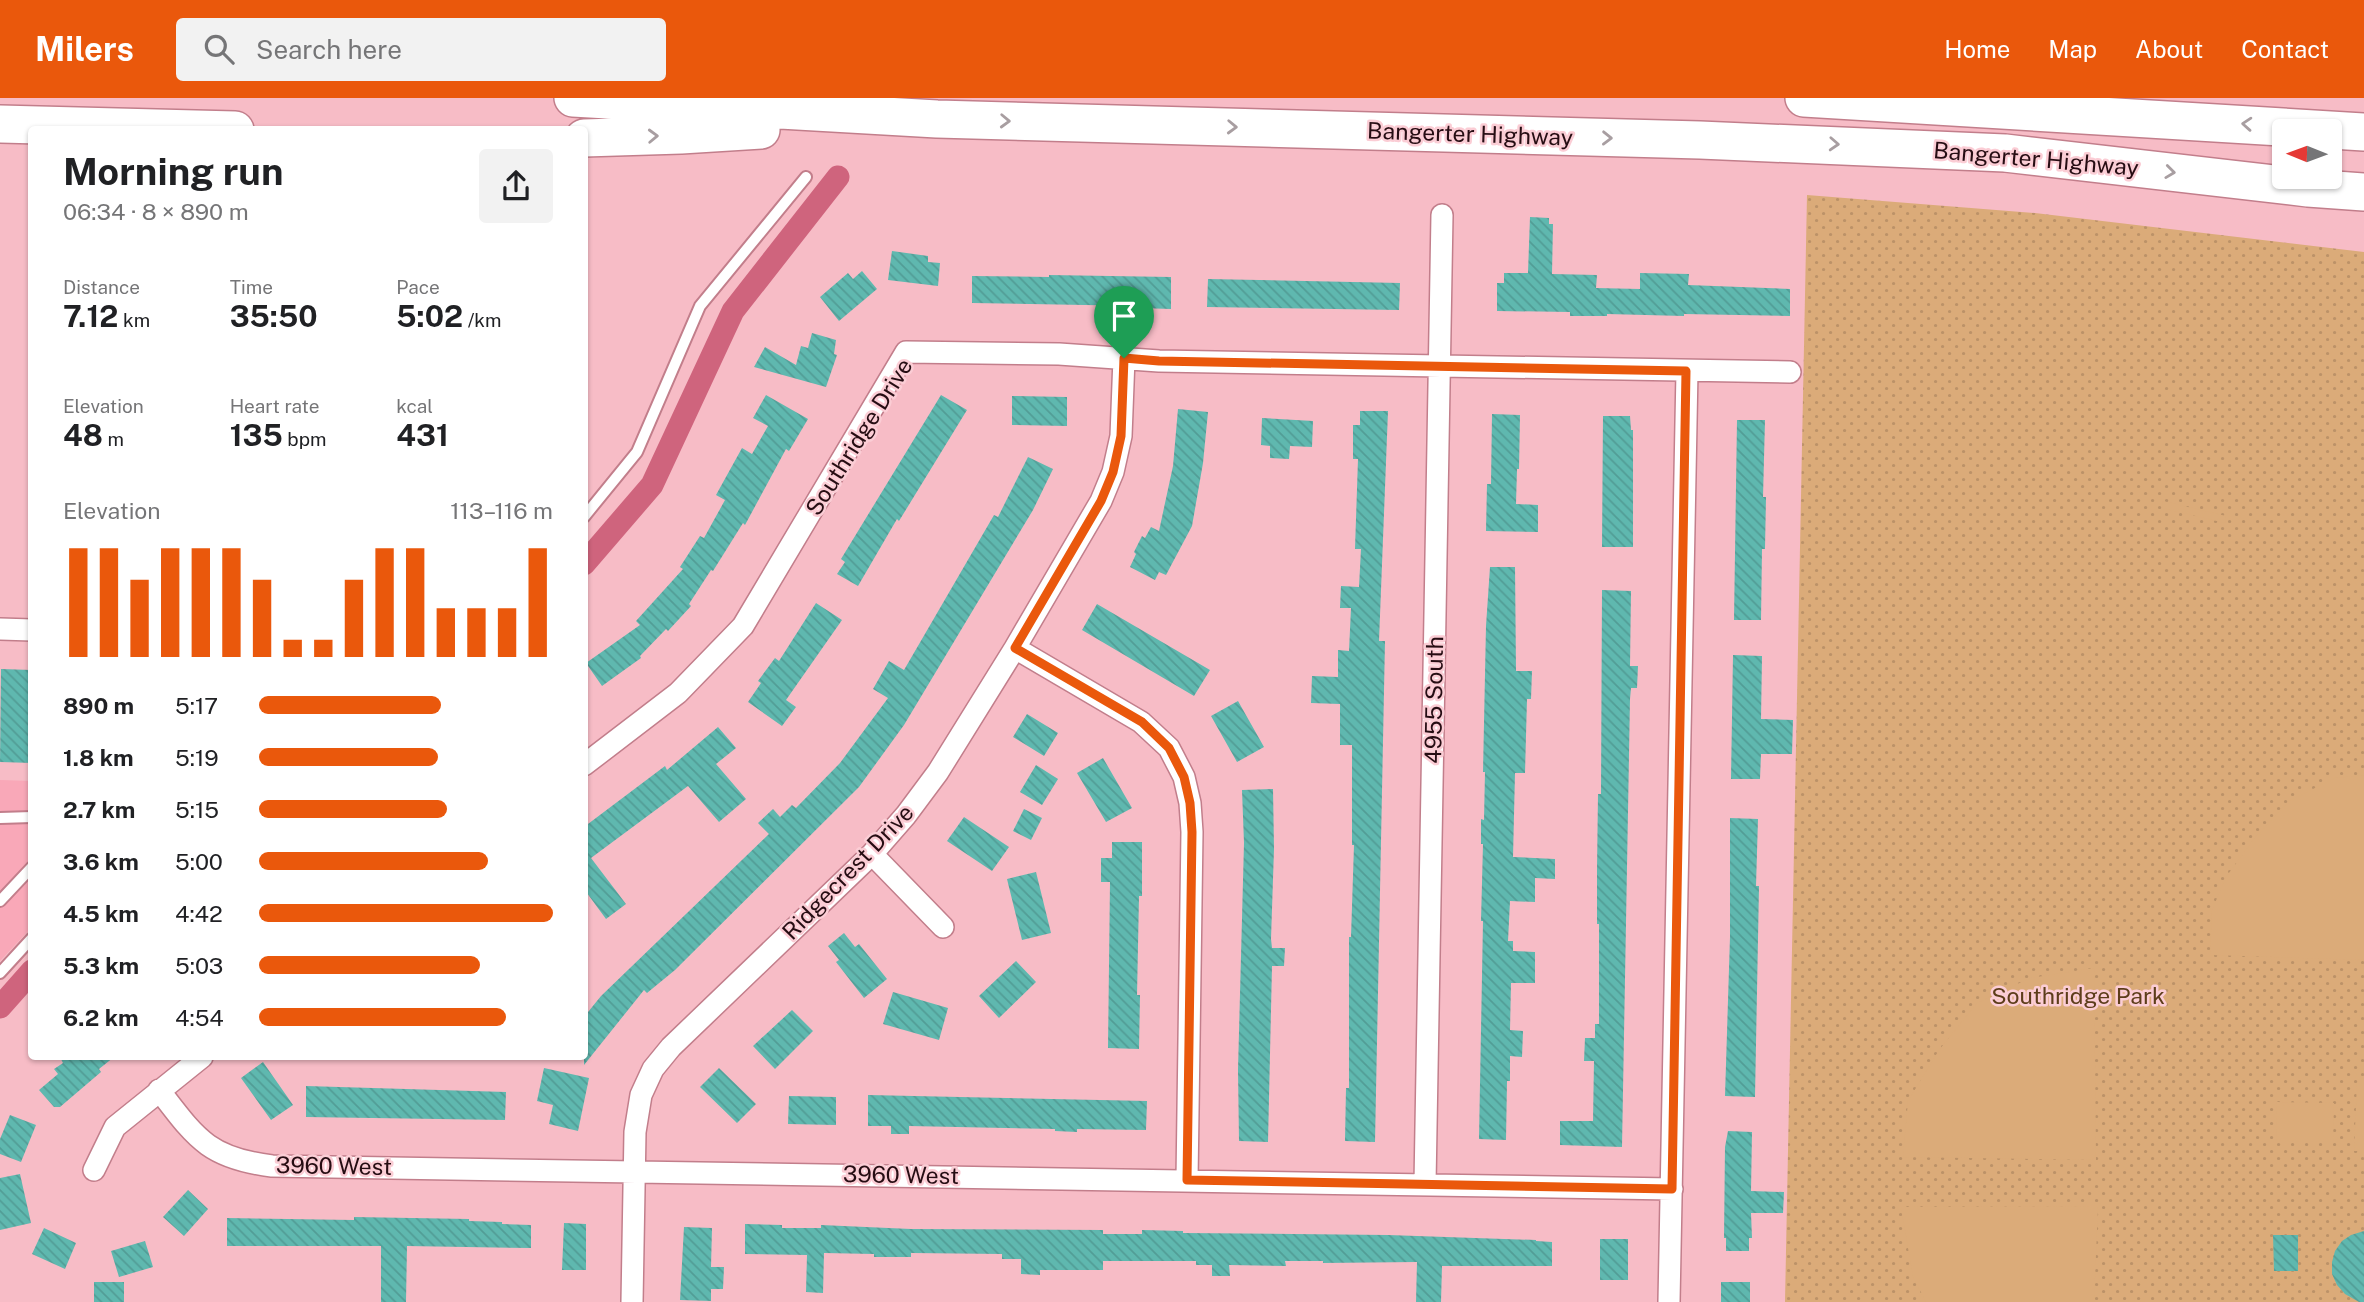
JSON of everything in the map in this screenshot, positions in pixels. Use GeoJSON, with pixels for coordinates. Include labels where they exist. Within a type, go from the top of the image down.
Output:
{"type":"FeatureCollection","features":[{"type":"Feature","properties":{"kind":"highway","name":"Bangerter Highway"},"geometry":{"type":"LineString","coordinates":[[573,98],[937,119],[1907,147],[2005,153],[2272,184]]}},
{"type":"Feature","properties":{"kind":"highway","name":"Bangerter Highway"},"geometry":{"type":"LineString","coordinates":[[1804,98],[2364,132]]}},
{"type":"Feature","properties":{"kind":"highway"},"geometry":{"type":"LineString","coordinates":[[588,138],[681,135],[937,119]]}},
{"type":"Feature","properties":{"kind":"highway"},"geometry":{"type":"LineString","coordinates":[[0,124],[78,126]]}},
{"type":"Feature","properties":{"kind":"highway"},"geometry":{"type":"LineString","coordinates":[[2313,189],[2364,200]]}},
{"type":"Feature","properties":{"kind":"highway","name":"Bangerter Highway"},"geometry":{"type":"LineString","coordinates":[[2322,189],[2364,192]]}},
{"type":"Feature","properties":{"kind":"street","name":"4955 South"},"geometry":{"type":"LineString","coordinates":[[1425,1184],[1442,215]]}},
{"type":"Feature","properties":{"kind":"street","name":"Southridge Drive"},"geometry":{"type":"LineString","coordinates":[[588,762],[678,693],[743,626],[906,352],[1059,354],[1159,361],[1790,372]]}},
{"type":"Feature","properties":{"kind":"street","name":"Ridgecrest Drive"},"geometry":{"type":"LineString","coordinates":[[632,1302],[635,1132],[641,1095],[653,1069],[671,1047],[872,854],[938,772],[1101,501],[1113,472],[1121,436],[1124,358]]}},
{"type":"Feature","properties":{"kind":"street"},"geometry":{"type":"LineString","coordinates":[[1670,1302],[1686,371]]}},
{"type":"Feature","properties":{"kind":"street"},"geometry":{"type":"LineString","coordinates":[[0,629],[28,630]]}},
{"type":"Feature","properties":{"kind":"street"},"geometry":{"type":"LineString","coordinates":[[1015,648],[1142,722],[1169,748],[1184,777],[1190,803],[1192,832],[1187,1180]]}},
{"type":"Feature","properties":{"kind":"street"},"geometry":{"type":"LineString","coordinates":[[872,854],[943,927]]}},
{"type":"Feature","properties":{"kind":"street"},"geometry":{"type":"LineString","coordinates":[[94,1170],[115,1127],[198,1060]]}},
{"type":"Feature","properties":{"kind":"street","name":"3960 West"},"geometry":{"type":"LineString","coordinates":[[159,1090],[190,1130],[226,1157],[248,1163],[286,1166],[1672,1189]]}},
{"type":"Feature","properties":{"kind":"lane"},"geometry":{"type":"LineString","coordinates":[[588,512],[637,452],[700,306],[806,177]]}},
{"type":"Feature","properties":{"kind":"lane"},"geometry":{"type":"LineString","coordinates":[[0,818],[28,817]]}},
{"type":"Feature","properties":{"kind":"lane"},"geometry":{"type":"LineString","coordinates":[[0,901],[28,871]]}},
{"type":"Feature","properties":{"kind":"lane"},"geometry":{"type":"LineString","coordinates":[[0,973],[28,942]]}},
{"type":"Feature","properties":{"kind":"shaded area"},"geometry":{"type":"Polygon","coordinates":[[[0,780],[28,781],[28,931],[0,961],[0,780]]]}},
{"type":"Feature","properties":{"kind":"green space","name":"Southridge Park"},"geometry":{"type":"Polygon","coordinates":[[[1807,195],[2035,213],[2364,252],[2364,1302],[1785,1302],[1807,195]]]}},
{"type":"Feature","properties":{"kind":"green space"},"geometry":{"type":"Polygon","coordinates":[[[2163,501],[2226,516],[2225,523],[2162,508],[2163,501]]]}},
{"type":"Feature","properties":{"kind":"green space"},"geometry":{"type":"Polygon","coordinates":[[[2364,775],[2364,960],[2210,955],[2212,910],[2226,877],[2254,839],[2289,801],[2335,778],[2364,775]]]}},
{"type":"Feature","properties":{"kind":"green space"},"geometry":{"type":"Polygon","coordinates":[[[2094,968],[2096,1160],[1903,1157],[1908,1101],[1939,1050],[1977,1003],[2030,978],[2094,968]]]}},
{"type":"Feature","properties":{"kind":"green space"},"geometry":{"type":"Polygon","coordinates":[[[2357,1083],[2364,1083],[2364,1151],[2354,1151],[2357,1083]]]}},
{"type":"Feature","properties":{"kind":"green space"},"geometry":{"type":"Polygon","coordinates":[[[2277,1102],[2334,1103],[2333,1141],[2276,1141],[2277,1102]]]}},
{"type":"Feature","properties":{"kind":"green space"},"geometry":{"type":"Polygon","coordinates":[[[2098,1206],[2094,1302],[1926,1302],[1913,1277],[1901,1207],[2098,1206]]]}},
{"type":"Feature","properties":{"kind":"building"},"geometry":{"type":"Polygon","coordinates":[[[1530,217],[1549,218],[1549,224],[1553,224],[1552,274],[1597,275],[1596,288],[1640,289],[1640,273],[1689,274],[1688,285],[1790,289],[1790,316],[1570,316],[1570,312],[1497,311],[1497,283],[1504,283],[1504,273],[1528,273],[1530,217]]]}},
{"type":"Feature","properties":{"kind":"building"},"geometry":{"type":"Polygon","coordinates":[[[892,251],[928,256],[928,262],[940,263],[938,286],[888,280],[892,251]]]}},
{"type":"Feature","properties":{"kind":"building"},"geometry":{"type":"Polygon","coordinates":[[[862,271],[877,289],[839,321],[820,297],[848,273],[853,279],[862,271]]]}},
{"type":"Feature","properties":{"kind":"building"},"geometry":{"type":"Polygon","coordinates":[[[972,276],[1171,277],[1171,309],[972,303],[972,276]]]}},
{"type":"Feature","properties":{"kind":"building"},"geometry":{"type":"Polygon","coordinates":[[[1208,279],[1400,283],[1399,310],[1207,307],[1208,279]]]}},
{"type":"Feature","properties":{"kind":"building"},"geometry":{"type":"Polygon","coordinates":[[[812,333],[836,340],[834,354],[837,355],[826,387],[754,367],[765,347],[796,365],[801,346],[808,348],[812,333]]]}},
{"type":"Feature","properties":{"kind":"building"},"geometry":{"type":"Polygon","coordinates":[[[766,395],[808,419],[789,451],[786,449],[745,525],[743,523],[713,571],[711,570],[689,604],[691,606],[640,656],[641,658],[602,686],[588,666],[588,662],[640,625],[636,621],[683,569],[680,567],[700,536],[704,538],[725,500],[716,495],[742,448],[752,454],[768,426],[753,418],[766,395]]]}},
{"type":"Feature","properties":{"kind":"building"},"geometry":{"type":"Polygon","coordinates":[[[941,395],[967,410],[899,521],[897,519],[858,586],[837,574],[845,562],[841,559],[941,395]]]}},
{"type":"Feature","properties":{"kind":"building"},"geometry":{"type":"Polygon","coordinates":[[[1012,396],[1067,397],[1067,426],[1012,425],[1012,396]]]}},
{"type":"Feature","properties":{"kind":"building"},"geometry":{"type":"Polygon","coordinates":[[[1178,409],[1208,412],[1203,463],[1192,526],[1166,575],[1159,572],[1155,580],[1130,567],[1142,536],[1145,538],[1151,527],[1159,531],[1173,466],[1178,409]]]}},
{"type":"Feature","properties":{"kind":"building"},"geometry":{"type":"Polygon","coordinates":[[[1360,411],[1388,411],[1379,641],[1385,641],[1375,1142],[1345,1141],[1346,1088],[1349,1088],[1349,937],[1354,845],[1352,745],[1340,745],[1340,704],[1311,703],[1312,676],[1338,677],[1338,650],[1349,651],[1351,608],[1340,608],[1341,586],[1359,587],[1361,549],[1355,549],[1358,459],[1353,459],[1353,425],[1360,425],[1360,411]]]}},
{"type":"Feature","properties":{"kind":"building"},"geometry":{"type":"Polygon","coordinates":[[[1492,414],[1520,415],[1516,504],[1538,505],[1538,532],[1486,531],[1487,484],[1491,484],[1492,414]]]}},
{"type":"Feature","properties":{"kind":"building"},"geometry":{"type":"Polygon","coordinates":[[[1603,416],[1630,416],[1633,430],[1633,547],[1602,547],[1603,416]]]}},
{"type":"Feature","properties":{"kind":"building"},"geometry":{"type":"Polygon","coordinates":[[[1262,418],[1313,421],[1312,447],[1290,446],[1289,459],[1270,458],[1270,446],[1261,445],[1262,418]]]}},
{"type":"Feature","properties":{"kind":"building"},"geometry":{"type":"Polygon","coordinates":[[[1737,420],[1765,420],[1765,549],[1762,549],[1761,620],[1734,620],[1737,420]]]}},
{"type":"Feature","properties":{"kind":"building"},"geometry":{"type":"Polygon","coordinates":[[[1028,457],[1053,469],[1033,510],[904,725],[859,787],[675,970],[647,993],[644,990],[588,1060],[588,1012],[601,996],[769,834],[758,823],[773,809],[780,817],[792,805],[796,808],[840,763],[888,698],[873,689],[889,661],[904,670],[994,515],[998,517],[1028,457]]]}},
{"type":"Feature","properties":{"kind":"building"},"geometry":{"type":"Polygon","coordinates":[[[1490,567],[1515,567],[1516,671],[1532,671],[1531,699],[1527,699],[1525,773],[1515,773],[1513,857],[1555,859],[1555,879],[1535,878],[1535,902],[1510,901],[1508,941],[1513,941],[1513,951],[1535,952],[1535,983],[1511,983],[1510,1030],[1523,1031],[1522,1057],[1510,1056],[1506,1140],[1479,1139],[1483,921],[1481,819],[1484,820],[1486,626],[1490,567]]]}},
{"type":"Feature","properties":{"kind":"building"},"geometry":{"type":"Polygon","coordinates":[[[1602,590],[1631,591],[1630,666],[1638,666],[1637,688],[1631,688],[1630,699],[1622,1147],[1560,1145],[1560,1121],[1593,1121],[1594,1061],[1584,1061],[1585,1038],[1595,1038],[1595,1024],[1599,1024],[1597,870],[1598,794],[1601,794],[1602,590]]]}},
{"type":"Feature","properties":{"kind":"building"},"geometry":{"type":"Polygon","coordinates":[[[816,603],[842,620],[786,700],[796,707],[782,726],[748,702],[761,683],[758,681],[775,658],[779,661],[816,603]]]}},
{"type":"Feature","properties":{"kind":"building"},"geometry":{"type":"Polygon","coordinates":[[[1097,604],[1210,670],[1194,696],[1082,630],[1097,604]]]}},
{"type":"Feature","properties":{"kind":"building"},"geometry":{"type":"Polygon","coordinates":[[[1733,655],[1762,656],[1761,719],[1793,720],[1792,754],[1761,754],[1760,779],[1731,779],[1733,655]]]}},
{"type":"Feature","properties":{"kind":"building"},"geometry":{"type":"Polygon","coordinates":[[[1,669],[28,670],[28,763],[0,762],[1,669]]]}},
{"type":"Feature","properties":{"kind":"building"},"geometry":{"type":"Polygon","coordinates":[[[1238,701],[1264,747],[1237,762],[1211,716],[1238,701]]]}},
{"type":"Feature","properties":{"kind":"building"},"geometry":{"type":"Polygon","coordinates":[[[1027,714],[1058,733],[1044,756],[1013,737],[1027,714]]]}},
{"type":"Feature","properties":{"kind":"building"},"geometry":{"type":"Polygon","coordinates":[[[718,727],[736,748],[716,764],[746,799],[719,822],[688,786],[591,858],[626,904],[606,919],[588,894],[588,824],[665,766],[667,770],[718,727]]]}},
{"type":"Feature","properties":{"kind":"building"},"geometry":{"type":"Polygon","coordinates":[[[1103,758],[1132,808],[1106,822],[1077,773],[1103,758]]]}},
{"type":"Feature","properties":{"kind":"building"},"geometry":{"type":"Polygon","coordinates":[[[1036,765],[1058,779],[1042,805],[1020,792],[1036,765]]]}},
{"type":"Feature","properties":{"kind":"building"},"geometry":{"type":"Polygon","coordinates":[[[1273,789],[1271,939],[1272,948],[1285,948],[1284,966],[1272,966],[1268,1142],[1239,1141],[1238,1070],[1244,843],[1242,790],[1273,789]]]}},
{"type":"Feature","properties":{"kind":"building"},"geometry":{"type":"Polygon","coordinates":[[[1024,809],[1042,818],[1031,840],[1013,831],[1024,809]]]}},
{"type":"Feature","properties":{"kind":"building"},"geometry":{"type":"Polygon","coordinates":[[[964,817],[1009,847],[992,871],[947,841],[964,817]]]}},
{"type":"Feature","properties":{"kind":"building"},"geometry":{"type":"Polygon","coordinates":[[[1730,818],[1758,819],[1755,1097],[1725,1096],[1730,937],[1730,818]]]}},
{"type":"Feature","properties":{"kind":"building"},"geometry":{"type":"Polygon","coordinates":[[[1112,842],[1142,842],[1137,995],[1140,995],[1139,1049],[1108,1048],[1110,882],[1101,882],[1101,858],[1112,858],[1112,842]]]}},
{"type":"Feature","properties":{"kind":"building"},"geometry":{"type":"Polygon","coordinates":[[[1036,872],[1051,933],[1022,940],[1007,879],[1036,872]]]}},
{"type":"Feature","properties":{"kind":"building"},"geometry":{"type":"Polygon","coordinates":[[[844,933],[855,947],[859,944],[887,979],[864,998],[836,962],[839,960],[828,946],[844,933]]]}},
{"type":"Feature","properties":{"kind":"building"},"geometry":{"type":"Polygon","coordinates":[[[1016,961],[1036,982],[999,1018],[979,996],[1016,961]]]}},
{"type":"Feature","properties":{"kind":"building"},"geometry":{"type":"Polygon","coordinates":[[[893,992],[948,1008],[939,1040],[883,1024],[893,992]]]}},
{"type":"Feature","properties":{"kind":"building"},"geometry":{"type":"Polygon","coordinates":[[[792,1010],[813,1031],[775,1069],[753,1046],[792,1010]]]}},
{"type":"Feature","properties":{"kind":"building"},"geometry":{"type":"Polygon","coordinates":[[[62,1060],[110,1060],[99,1069],[101,1072],[60,1107],[54,1107],[39,1090],[58,1074],[54,1069],[63,1063],[62,1060]]]}},
{"type":"Feature","properties":{"kind":"building"},"geometry":{"type":"Polygon","coordinates":[[[263,1062],[293,1105],[271,1120],[241,1078],[263,1062]]]}},
{"type":"Feature","properties":{"kind":"building"},"geometry":{"type":"Polygon","coordinates":[[[544,1068],[589,1078],[578,1131],[549,1124],[553,1105],[537,1101],[544,1068]]]}},
{"type":"Feature","properties":{"kind":"building"},"geometry":{"type":"Polygon","coordinates":[[[719,1068],[756,1104],[737,1123],[700,1087],[719,1068]]]}},
{"type":"Feature","properties":{"kind":"building"},"geometry":{"type":"Polygon","coordinates":[[[306,1086],[506,1092],[505,1120],[306,1117],[306,1086]]]}},
{"type":"Feature","properties":{"kind":"building"},"geometry":{"type":"Polygon","coordinates":[[[868,1095],[1147,1101],[1146,1130],[1077,1129],[1077,1132],[1055,1129],[909,1126],[909,1134],[891,1134],[891,1126],[868,1126],[868,1095]]]}},
{"type":"Feature","properties":{"kind":"building"},"geometry":{"type":"Polygon","coordinates":[[[789,1096],[836,1097],[836,1125],[788,1124],[789,1096]]]}},
{"type":"Feature","properties":{"kind":"building"},"geometry":{"type":"Polygon","coordinates":[[[10,1115],[36,1125],[21,1162],[0,1154],[0,1139],[10,1115]]]}},
{"type":"Feature","properties":{"kind":"building"},"geometry":{"type":"Polygon","coordinates":[[[1728,1131],[1752,1132],[1751,1191],[1784,1192],[1783,1213],[1751,1213],[1752,1238],[1749,1238],[1749,1251],[1726,1251],[1725,1147],[1728,1131]]]}},
{"type":"Feature","properties":{"kind":"building"},"geometry":{"type":"Polygon","coordinates":[[[20,1174],[31,1223],[0,1230],[0,1178],[20,1174]]]}},
{"type":"Feature","properties":{"kind":"building"},"geometry":{"type":"Polygon","coordinates":[[[188,1190],[208,1209],[184,1236],[163,1217],[188,1190]]]}},
{"type":"Feature","properties":{"kind":"building"},"geometry":{"type":"Polygon","coordinates":[[[354,1217],[469,1219],[531,1225],[531,1248],[407,1246],[406,1302],[381,1302],[381,1246],[227,1246],[227,1218],[354,1220],[354,1217]]]}},
{"type":"Feature","properties":{"kind":"building"},"geometry":{"type":"Polygon","coordinates":[[[564,1223],[586,1224],[586,1270],[562,1270],[564,1223]]]}},
{"type":"Feature","properties":{"kind":"building"},"geometry":{"type":"Polygon","coordinates":[[[745,1224],[782,1225],[782,1228],[821,1228],[821,1225],[911,1229],[1103,1230],[1103,1234],[1142,1234],[1142,1230],[1536,1240],[1552,1242],[1552,1266],[1442,1266],[1441,1302],[1416,1302],[1417,1262],[1285,1261],[1286,1266],[1229,1265],[1230,1276],[1212,1276],[1212,1265],[1196,1265],[1196,1261],[1103,1261],[1103,1270],[1040,1270],[1040,1275],[1021,1274],[1021,1259],[1002,1259],[1002,1254],[911,1253],[911,1257],[874,1257],[874,1254],[824,1253],[823,1293],[806,1292],[807,1255],[745,1254],[745,1224]]]}},
{"type":"Feature","properties":{"kind":"building"},"geometry":{"type":"Polygon","coordinates":[[[684,1227],[712,1228],[711,1267],[724,1267],[723,1289],[711,1289],[711,1301],[680,1300],[684,1227]]]}},
{"type":"Feature","properties":{"kind":"building"},"geometry":{"type":"Polygon","coordinates":[[[44,1228],[76,1243],[65,1269],[32,1254],[44,1228]]]}},
{"type":"Feature","properties":{"kind":"building"},"geometry":{"type":"Polygon","coordinates":[[[2364,1231],[2364,1302],[2359,1302],[2345,1294],[2337,1285],[2332,1274],[2332,1262],[2342,1241],[2364,1231]]]}},
{"type":"Feature","properties":{"kind":"building"},"geometry":{"type":"Polygon","coordinates":[[[2273,1235],[2298,1235],[2298,1271],[2274,1271],[2273,1235]]]}},
{"type":"Feature","properties":{"kind":"building"},"geometry":{"type":"Polygon","coordinates":[[[1600,1239],[1628,1239],[1628,1280],[1600,1280],[1600,1239]]]}},
{"type":"Feature","properties":{"kind":"building"},"geometry":{"type":"Polygon","coordinates":[[[145,1241],[153,1267],[119,1277],[111,1251],[145,1241]]]}},
{"type":"Feature","properties":{"kind":"building"},"geometry":{"type":"Polygon","coordinates":[[[94,1282],[124,1282],[124,1302],[94,1302],[94,1282]]]}},
{"type":"Feature","properties":{"kind":"building"},"geometry":{"type":"Polygon","coordinates":[[[1721,1282],[1750,1282],[1750,1302],[1721,1302],[1721,1282]]]}},
{"type":"Feature","properties":{"kind":"waterway"},"geometry":{"type":"LineString","coordinates":[[588,559],[652,485],[733,311],[838,177]]}},
{"type":"Feature","properties":{"kind":"waterway"},"geometry":{"type":"LineString","coordinates":[[0,1007],[28,976]]}},
{"type":"Feature","properties":{"kind":"route"},"geometry":{"type":"LineString","coordinates":[[1124,358],[1159,361],[1686,371],[1672,1189],[1187,1180],[1192,832],[1190,803],[1184,777],[1169,748],[1142,722],[1015,648],[1101,501],[1113,472],[1121,436],[1124,358]]}}]}
